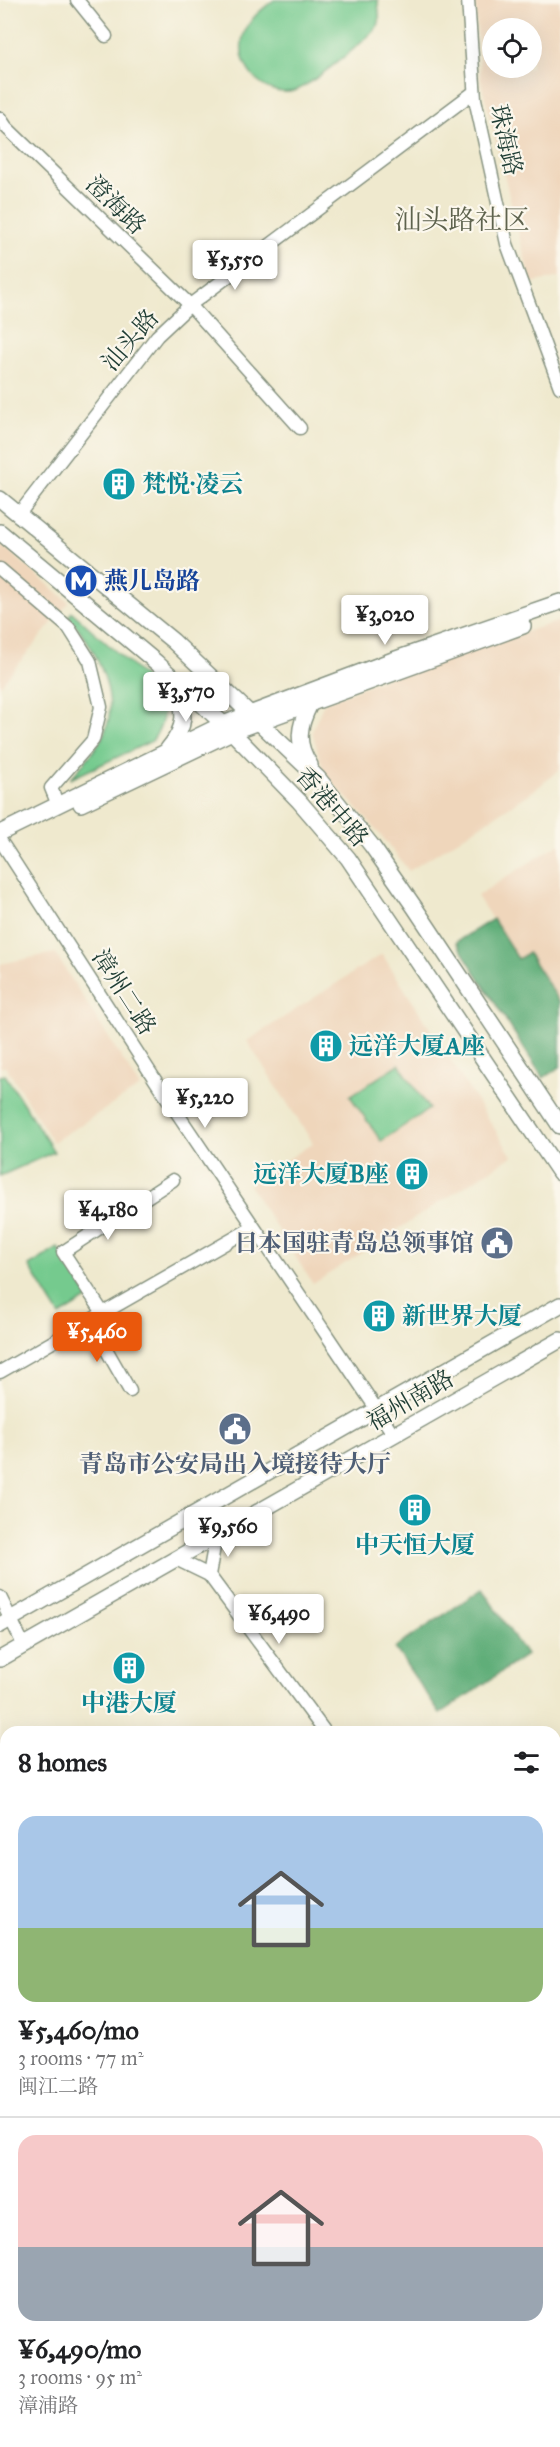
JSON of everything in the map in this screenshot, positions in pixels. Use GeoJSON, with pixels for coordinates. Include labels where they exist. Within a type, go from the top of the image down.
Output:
{"type":"FeatureCollection","features":[{"type":"Feature","properties":{"kind":"main road","name":"香港中路"},"geometry":{"type":"LineString","coordinates":[[0,499],[173,641],[318,778],[372,846],[560,1126]]}},
{"type":"Feature","properties":{"kind":"main road","name":"香港中路"},"geometry":{"type":"LineString","coordinates":[[0,532],[167,673],[227,728],[299,801],[348,858],[560,1173]]}},
{"type":"Feature","properties":{"kind":"main road"},"geometry":{"type":"LineString","coordinates":[[1,840],[58,805],[164,752],[560,602]]}},
{"type":"Feature","properties":{"kind":"main road"},"geometry":{"type":"LineString","coordinates":[[254,717],[310,704],[398,669],[560,613]]}},
{"type":"Feature","properties":{"kind":"main road"},"geometry":{"type":"LineString","coordinates":[[164,752],[182,728],[184,711],[180,696],[167,673]]}},
{"type":"Feature","properties":{"kind":"main road"},"geometry":{"type":"LineString","coordinates":[[310,704],[302,719],[298,735],[303,754],[318,778]]}},
{"type":"Feature","properties":{"kind":"main road"},"geometry":{"type":"LineString","coordinates":[[1,840],[227,728]]}},
{"type":"Feature","properties":{"kind":"main road","name":"福州南路"},"geometry":{"type":"LineString","coordinates":[[6,1622],[560,1305]]}},
{"type":"Feature","properties":{"kind":"main road","name":"福州南路"},"geometry":{"type":"LineString","coordinates":[[0,1659],[560,1340]]}},
{"type":"Feature","properties":{"kind":"street"},"geometry":{"type":"LineString","coordinates":[[77,0],[106,36]]}},
{"type":"Feature","properties":{"kind":"street","name":"珠海路"},"geometry":{"type":"LineString","coordinates":[[468,0],[474,92],[507,244],[560,387]]}},
{"type":"Feature","properties":{"kind":"street","name":"汕头路"},"geometry":{"type":"LineString","coordinates":[[19,514],[157,336],[190,306],[474,92]]}},
{"type":"Feature","properties":{"kind":"street","name":"澄海路"},"geometry":{"type":"LineString","coordinates":[[2,126],[190,306],[300,428]]}},
{"type":"Feature","properties":{"kind":"street"},"geometry":{"type":"LineString","coordinates":[[0,569],[69,628],[90,661],[101,707],[93,740],[51,788],[58,805]]}},
{"type":"Feature","properties":{"kind":"street","name":"漳州二路"},"geometry":{"type":"LineString","coordinates":[[1,840],[152,1077],[394,1435]]}},
{"type":"Feature","properties":{"kind":"street"},"geometry":{"type":"LineString","coordinates":[[103,1314],[63,1252],[173,1180]]}},
{"type":"Feature","properties":{"kind":"street"},"geometry":{"type":"LineString","coordinates":[[0,1372],[252,1228]]}},
{"type":"Feature","properties":{"kind":"street"},"geometry":{"type":"LineString","coordinates":[[90,1320],[130,1390]]}},
{"type":"Feature","properties":{"kind":"street"},"geometry":{"type":"LineString","coordinates":[[209,1575],[216,1536]]}},
{"type":"Feature","properties":{"kind":"street"},"geometry":{"type":"LineString","coordinates":[[176,1559],[209,1575],[318,1726]]}},
{"type":"Feature","properties":{"kind":"street"},"geometry":{"type":"LineString","coordinates":[[0,1597],[6,1622],[24,1646]]}},
{"type":"Feature","properties":{"kind":"shaded area"},"geometry":{"type":"Polygon","coordinates":[[[475,0],[560,0],[560,277],[531,283],[481,82],[475,0]]]}},
{"type":"Feature","properties":{"kind":"shaded area"},"geometry":{"type":"Polygon","coordinates":[[[0,544],[69,602],[0,686],[0,544]]]}},
{"type":"Feature","properties":{"kind":"shaded area"},"geometry":{"type":"Polygon","coordinates":[[[560,621],[560,770],[529,794],[409,871],[370,822],[324,774],[312,731],[324,703],[410,668],[560,621]]]}},
{"type":"Feature","properties":{"kind":"shaded area"},"geometry":{"type":"Polygon","coordinates":[[[560,843],[560,1002],[528,953],[518,959],[477,896],[560,843]]]}},
{"type":"Feature","properties":{"kind":"shaded area"},"geometry":{"type":"Polygon","coordinates":[[[55,953],[140,1087],[53,1142],[6,1067],[0,1067],[0,964],[55,953]]]}},
{"type":"Feature","properties":{"kind":"shaded area"},"geometry":{"type":"Polygon","coordinates":[[[382,954],[512,1156],[313,1284],[249,1185],[313,1143],[247,1041],[382,954]]]}},
{"type":"Feature","properties":{"kind":"green space"},"geometry":{"type":"Polygon","coordinates":[[[274,0],[378,0],[379,23],[354,49],[301,88],[282,92],[271,90],[261,84],[247,67],[242,45],[249,23],[274,0]]]}},
{"type":"Feature","properties":{"kind":"green space"},"geometry":{"type":"Polygon","coordinates":[[[72,612],[164,695],[164,714],[152,741],[70,779],[100,741],[106,728],[110,702],[107,686],[95,654],[83,634],[68,617],[72,612]]]}},
{"type":"Feature","properties":{"kind":"green space"},"geometry":{"type":"Polygon","coordinates":[[[493,919],[518,959],[528,953],[560,1002],[560,1067],[543,1078],[456,942],[493,919]]]}},
{"type":"Feature","properties":{"kind":"green space"},"geometry":{"type":"Polygon","coordinates":[[[399,1064],[429,1109],[381,1141],[350,1096],[399,1064]]]}},
{"type":"Feature","properties":{"kind":"green space"},"geometry":{"type":"Polygon","coordinates":[[[5,1075],[54,1152],[0,1176],[0,1076],[5,1075]]]}},
{"type":"Feature","properties":{"kind":"green space"},"geometry":{"type":"Polygon","coordinates":[[[58,1248],[89,1298],[60,1316],[29,1266],[58,1248]]]}},
{"type":"Feature","properties":{"kind":"green space"},"geometry":{"type":"Polygon","coordinates":[[[482,1589],[526,1655],[440,1714],[395,1648],[482,1589]]]}},
{"type":"Feature","properties":{"kind":"place","name":"梵悦·凌云"},"geometry":{"type":"Point","coordinates":[119,484]}},
{"type":"Feature","properties":{"kind":"place","name":"燕儿岛路"},"geometry":{"type":"Point","coordinates":[81,581]}},
{"type":"Feature","properties":{"kind":"place","name":"远洋大厦A座"},"geometry":{"type":"Point","coordinates":[326,1046]}},
{"type":"Feature","properties":{"kind":"place","name":"远洋大厦B座"},"geometry":{"type":"Point","coordinates":[412,1174]}},
{"type":"Feature","properties":{"kind":"place","name":"日本国驻青岛总领事馆"},"geometry":{"type":"Point","coordinates":[497,1243]}},
{"type":"Feature","properties":{"kind":"place","name":"新世界大厦"},"geometry":{"type":"Point","coordinates":[379,1316]}},
{"type":"Feature","properties":{"kind":"place","name":"青岛市公安局出入境接待大厅"},"geometry":{"type":"Point","coordinates":[235,1429]}},
{"type":"Feature","properties":{"kind":"place","name":"中天恒大厦"},"geometry":{"type":"Point","coordinates":[415,1510]}},
{"type":"Feature","properties":{"kind":"place","name":"中港大厦"},"geometry":{"type":"Point","coordinates":[129,1668]}},
{"type":"Feature","properties":{"kind":"district","name":"汕头路社区"},"geometry":{"type":"Point","coordinates":[462,220]}}]}
